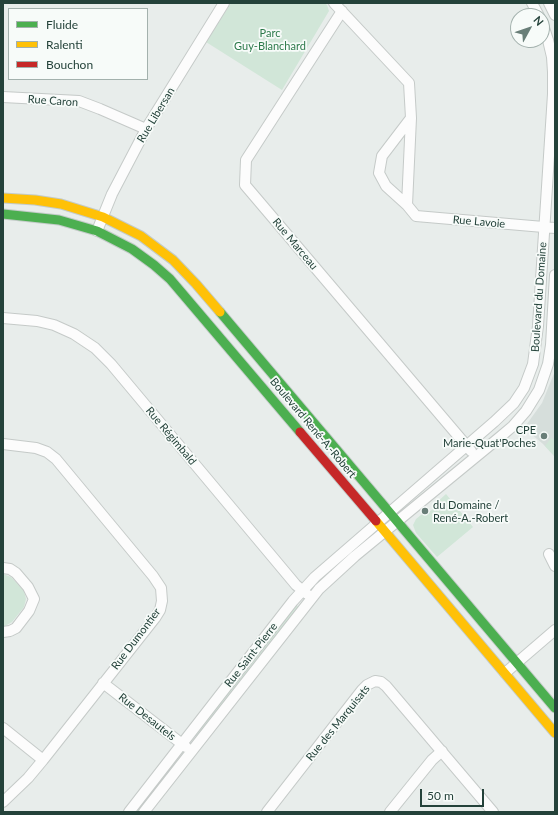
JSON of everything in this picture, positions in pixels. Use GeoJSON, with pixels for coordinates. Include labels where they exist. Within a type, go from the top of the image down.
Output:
{"type":"FeatureCollection","features":[{"type":"Feature","properties":{"kind":"street","name":"Rue Libersan"},"geometry":{"type":"LineString","coordinates":[[97,231],[112,194],[146,129],[224,3]]}},
{"type":"Feature","properties":{"kind":"street"},"geometry":{"type":"LineString","coordinates":[[334,3],[409,84],[411,118],[407,205]]}},
{"type":"Feature","properties":{"kind":"street"},"geometry":{"type":"LineString","coordinates":[[549,3],[555,15]]}},
{"type":"Feature","properties":{"kind":"street","name":"Rue Marceau"},"geometry":{"type":"LineString","coordinates":[[342,10],[246,160],[245,185],[476,457]]}},
{"type":"Feature","properties":{"kind":"street","name":"Boulevard du Domaine"},"geometry":{"type":"LineString","coordinates":[[389,512],[507,410],[521,393],[529,377],[534,356],[537,331],[544,227],[553,72],[550,48]]}},
{"type":"Feature","properties":{"kind":"street","name":"Rue Caron"},"geometry":{"type":"LineString","coordinates":[[3,97],[79,101],[146,129]]}},
{"type":"Feature","properties":{"kind":"street","name":"Rue Lavoie"},"geometry":{"type":"LineString","coordinates":[[411,118],[382,156],[379,173],[386,186],[407,205],[416,216],[555,228]]}},
{"type":"Feature","properties":{"kind":"street","name":"Boulevard René-A.-Robert"},"geometry":{"type":"LineString","coordinates":[[3,198],[35,200],[61,204],[103,216],[147,240],[166,254],[184,271],[555,708]]}},
{"type":"Feature","properties":{"kind":"street","name":"Boulevard René-A.-Robert"},"geometry":{"type":"LineString","coordinates":[[3,214],[58,220],[77,224],[97,231],[132,249],[154,265],[174,283],[378,522],[555,733]]}},
{"type":"Feature","properties":{"kind":"street","name":"Boulevard du Domaine"},"geometry":{"type":"LineString","coordinates":[[398,523],[517,421],[530,406],[540,388],[549,355],[555,275]]}},
{"type":"Feature","properties":{"kind":"street","name":"Rue Régimbald"},"geometry":{"type":"LineString","coordinates":[[3,318],[37,321],[54,325],[74,334],[95,348],[111,364],[302,591],[311,598]]}},
{"type":"Feature","properties":{"kind":"street","name":"Rue Dumontier"},"geometry":{"type":"LineString","coordinates":[[3,444],[32,447],[43,450],[54,457],[153,576],[161,588],[162,601],[158,614],[104,683],[28,778],[3,802]]}},
{"type":"Feature","properties":{"kind":"street","name":"Rue Saint-Pierre"},"geometry":{"type":"LineString","coordinates":[[129,812],[302,591],[322,570],[389,512]]}},
{"type":"Feature","properties":{"kind":"street","name":"Rue Saint-Pierre"},"geometry":{"type":"LineString","coordinates":[[144,812],[325,582],[398,523]]}},
{"type":"Feature","properties":{"kind":"street"},"geometry":{"type":"LineString","coordinates":[[549,554],[555,566]]}},
{"type":"Feature","properties":{"kind":"street"},"geometry":{"type":"LineString","coordinates":[[3,568],[12,570],[16,573],[28,587],[34,599],[29,611],[16,628],[3,632]]}},
{"type":"Feature","properties":{"kind":"street"},"geometry":{"type":"LineString","coordinates":[[505,673],[555,630]]}},
{"type":"Feature","properties":{"kind":"street","name":"Rue des Marquisats"},"geometry":{"type":"LineString","coordinates":[[267,812],[362,690],[373,682],[381,682],[386,686],[493,812]]}},
{"type":"Feature","properties":{"kind":"street","name":"Rue Desautels"},"geometry":{"type":"LineString","coordinates":[[104,683],[191,751]]}},
{"type":"Feature","properties":{"kind":"street"},"geometry":{"type":"LineString","coordinates":[[3,728],[43,760]]}},
{"type":"Feature","properties":{"kind":"street"},"geometry":{"type":"LineString","coordinates":[[390,812],[432,760],[442,752]]}},
{"type":"Feature","properties":{"kind":"shaded area","name":"CPE Marie-Quat'Poches"},"geometry":{"type":"Polygon","coordinates":[[[555,371],[555,457],[543,444],[524,428],[542,403],[555,371]]]}},
{"type":"Feature","properties":{"kind":"green space","name":"Parc Guy-Blanchard"},"geometry":{"type":"Polygon","coordinates":[[[231,3],[325,3],[327,5],[329,11],[282,90],[206,42],[231,3]]]}},
{"type":"Feature","properties":{"kind":"green space"},"geometry":{"type":"Polygon","coordinates":[[[551,438],[555,440],[555,457],[545,446],[551,438]]]}},
{"type":"Feature","properties":{"kind":"green space"},"geometry":{"type":"Polygon","coordinates":[[[446,494],[473,527],[437,557],[416,533],[413,525],[416,519],[427,510],[429,512],[437,506],[435,504],[446,494]]]}},
{"type":"Feature","properties":{"kind":"green space"},"geometry":{"type":"Polygon","coordinates":[[[3,574],[11,577],[24,591],[26,599],[24,607],[12,622],[5,626],[3,626],[3,574]]]}},
{"type":"Feature","properties":{"kind":"green space"},"geometry":{"type":"Polygon","coordinates":[[[296,605],[300,608],[198,738],[194,735],[296,605]]]}},
{"type":"Feature","properties":{"kind":"green space"},"geometry":{"type":"Polygon","coordinates":[[[175,759],[179,762],[140,812],[133,812],[175,759]]]}},
{"type":"Feature","properties":{"kind":"traffic: fast"},"geometry":{"type":"LineString","coordinates":[[3,214],[59,220],[97,231],[132,249],[154,265],[170,279],[300,432]]}},
{"type":"Feature","properties":{"kind":"traffic: fast"},"geometry":{"type":"LineString","coordinates":[[220,312],[555,708]]}},
{"type":"Feature","properties":{"kind":"traffic: slow"},"geometry":{"type":"LineString","coordinates":[[3,198],[35,200],[61,204],[103,217],[141,236],[173,260],[220,312]]}},
{"type":"Feature","properties":{"kind":"traffic: slow"},"geometry":{"type":"LineString","coordinates":[[376,521],[555,733]]}},
{"type":"Feature","properties":{"kind":"traffic: jam"},"geometry":{"type":"LineString","coordinates":[[300,432],[376,521]]}},
{"type":"Feature","properties":{"kind":"place","name":"CPE Marie-Quat'Poches"},"geometry":{"type":"Point","coordinates":[544,436]}},
{"type":"Feature","properties":{"kind":"place","name":"du Domaine / René-A.-Robert"},"geometry":{"type":"Point","coordinates":[425,511]}}]}
